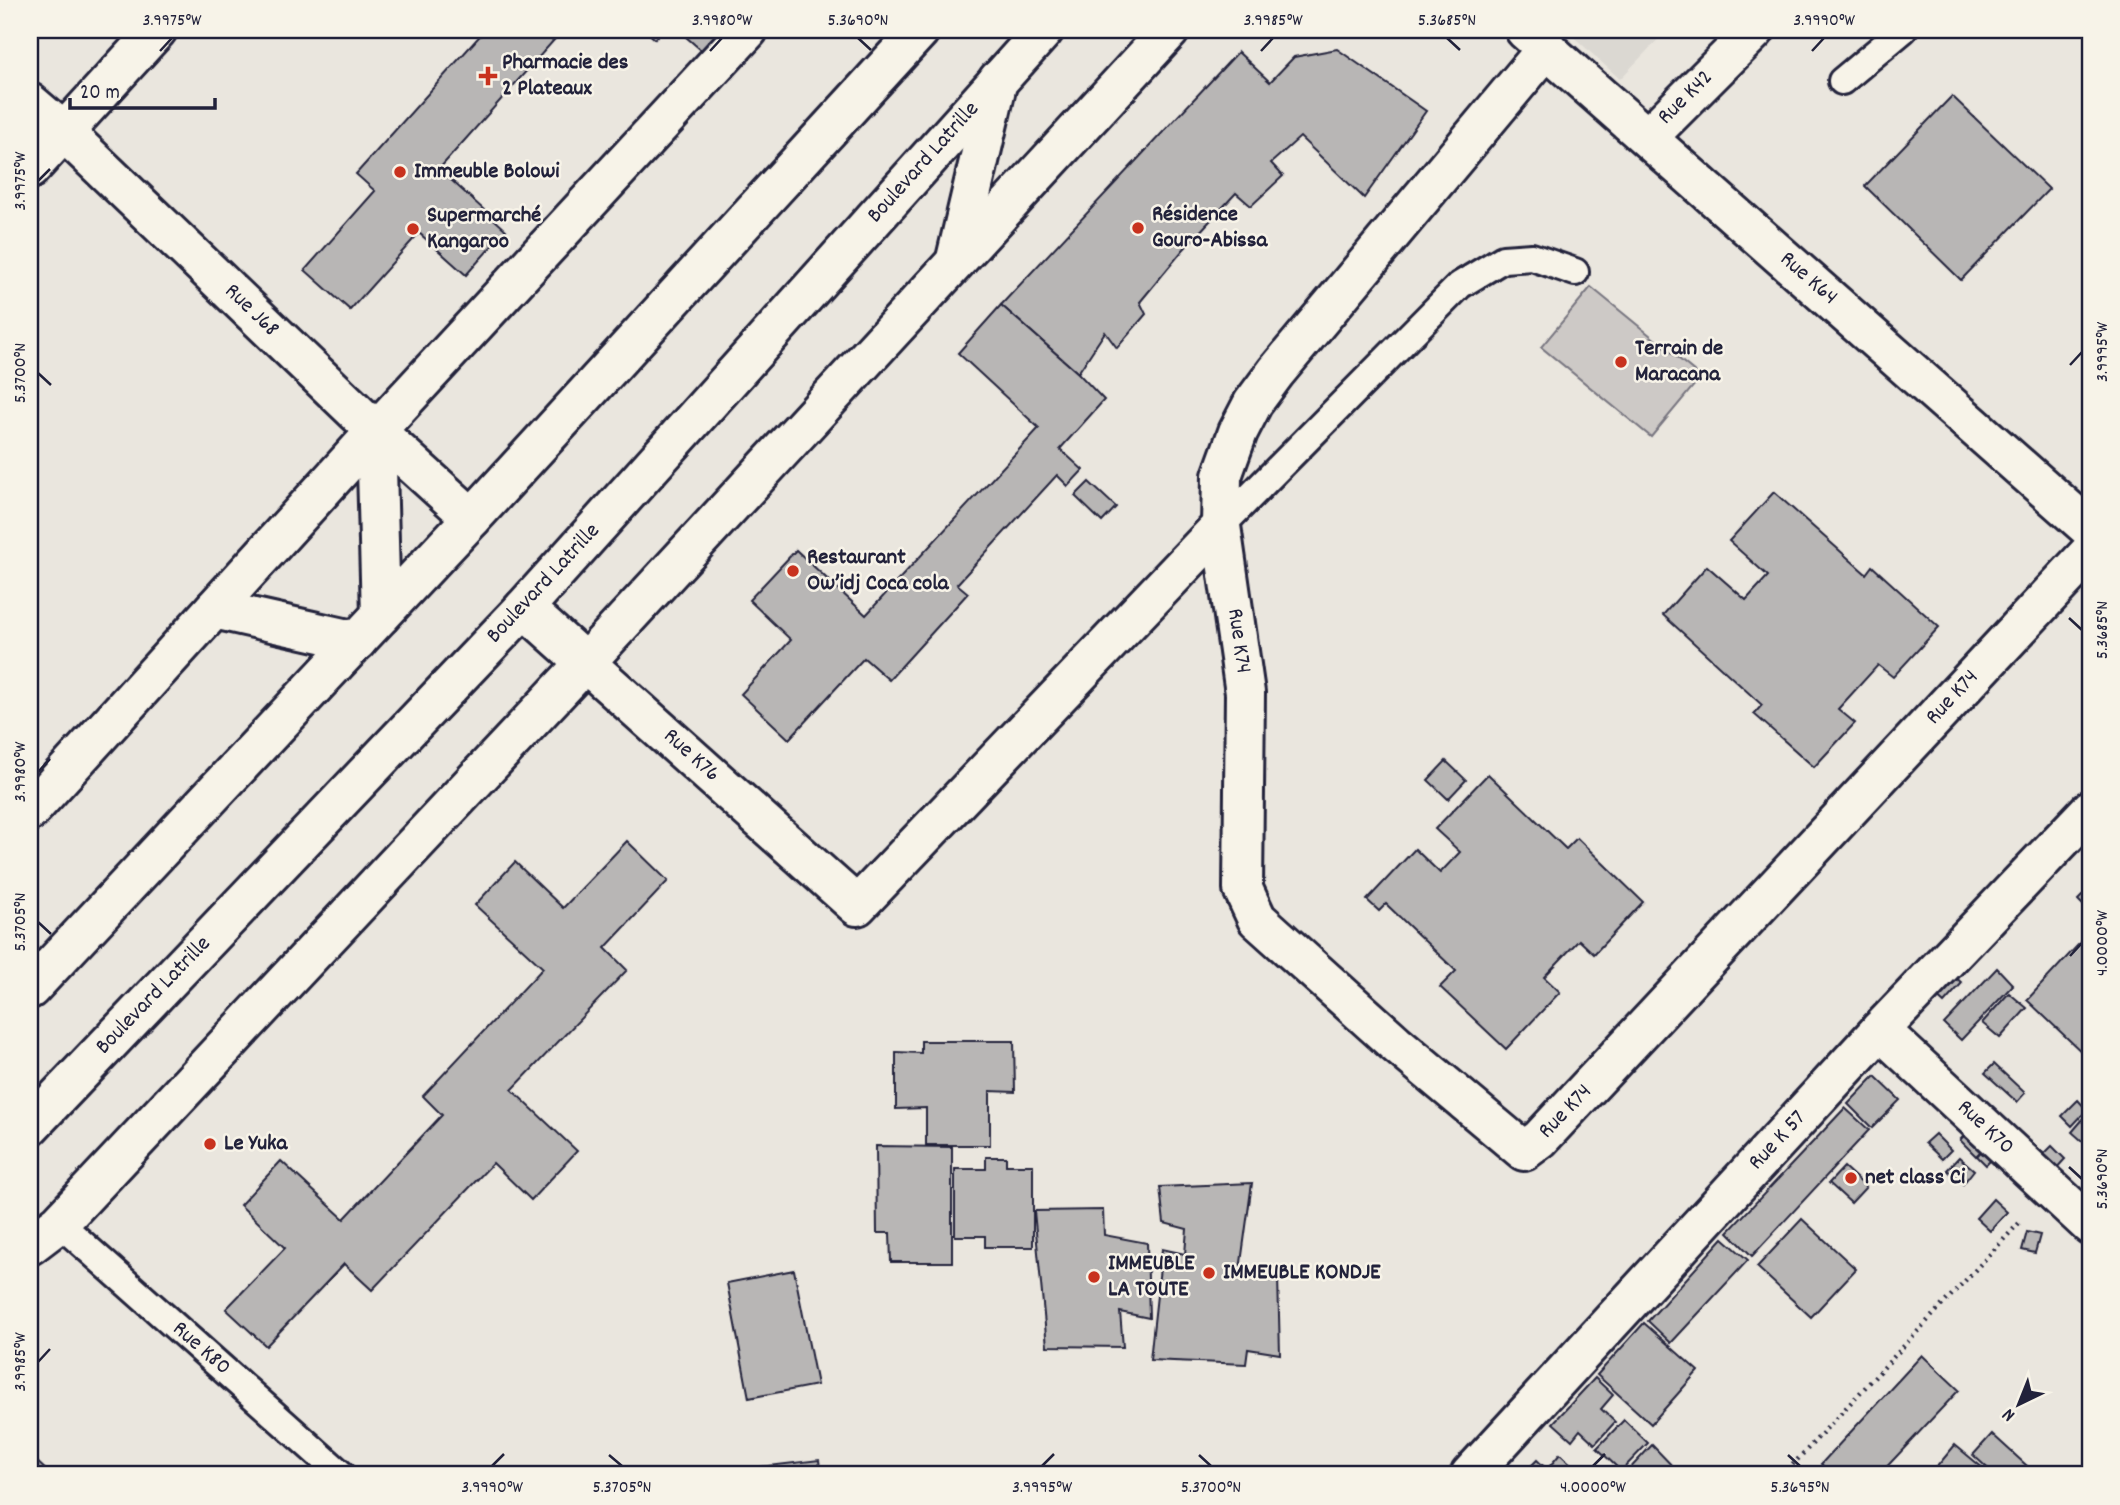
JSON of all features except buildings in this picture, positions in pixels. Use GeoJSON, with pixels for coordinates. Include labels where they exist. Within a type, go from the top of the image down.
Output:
{"type":"FeatureCollection","features":[{"type":"Feature","properties":{"kind":"street"},"geometry":{"type":"LineString","coordinates":[[30,169],[158,30]]}},
{"type":"Feature","properties":{"kind":"street"},"geometry":{"type":"LineString","coordinates":[[30,811],[376,431],[748,30]]}},
{"type":"Feature","properties":{"kind":"street"},"geometry":{"type":"LineString","coordinates":[[30,989],[472,518],[920,30]]}},
{"type":"Feature","properties":{"kind":"street","name":"Boulevard Latrille"},"geometry":{"type":"LineString","coordinates":[[30,1126],[524,608],[1044,30]]}},
{"type":"Feature","properties":{"kind":"street"},"geometry":{"type":"LineString","coordinates":[[44,1234],[586,662],[1170,30]]}},
{"type":"Feature","properties":{"kind":"street","name":"Rue K42"},"geometry":{"type":"LineString","coordinates":[[1648,137],[1755,30]]}},
{"type":"Feature","properties":{"kind":"street"},"geometry":{"type":"LineString","coordinates":[[1220,526],[1222,476],[1238,432],[1253,403],[1544,36]]}},
{"type":"Feature","properties":{"kind":"street","name":"Rue K64"},"geometry":{"type":"LineString","coordinates":[[1544,36],[1648,137],[2090,529]]}},
{"type":"Feature","properties":{"kind":"street"},"geometry":{"type":"LineString","coordinates":[[956,261],[998,80]]}},
{"type":"Feature","properties":{"kind":"street","name":"Rue J68"},"geometry":{"type":"LineString","coordinates":[[30,103],[64,132],[376,431],[472,518]]}},
{"type":"Feature","properties":{"kind":"street"},"geometry":{"type":"LineString","coordinates":[[369,628],[376,431]]}},
{"type":"Feature","properties":{"kind":"street","name":"Rue K74"},"geometry":{"type":"LineString","coordinates":[[1220,526],[1245,693],[1242,849],[1243,889],[1250,907],[1257,919],[1395,1043],[1524,1151],[1540,1139],[2090,552]]}},
{"type":"Feature","properties":{"kind":"street","name":"Rue K76"},"geometry":{"type":"LineString","coordinates":[[524,608],[857,906],[1220,526]]}},
{"type":"Feature","properties":{"kind":"street"},"geometry":{"type":"LineString","coordinates":[[214,609],[369,628]]}},
{"type":"Feature","properties":{"kind":"street","name":"Rue K 57"},"geometry":{"type":"LineString","coordinates":[[1470,1475],[1880,1030],[2090,810]]}},
{"type":"Feature","properties":{"kind":"street","name":"Rue K70"},"geometry":{"type":"LineString","coordinates":[[1880,1030],[2090,1225]]}},
{"type":"Feature","properties":{"kind":"lane"},"geometry":{"type":"LineString","coordinates":[[1842,81],[1903,30]]}},
{"type":"Feature","properties":{"kind":"lane"},"geometry":{"type":"LineString","coordinates":[[1220,526],[1460,285],[1503,260],[1532,257],[1575,272]]}},
{"type":"Feature","properties":{"kind":"lane","name":"Rue K80"},"geometry":{"type":"LineString","coordinates":[[44,1234],[342,1475]]}},
{"type":"Feature","properties":{"kind":"path"},"geometry":{"type":"LineString","coordinates":[[1783,1475],[2050,1190]]}},
{"type":"Feature","properties":{"kind":"shaded area"},"geometry":{"type":"Polygon","coordinates":[[[1566,30],[1667,30],[1620,79],[1566,30]]]}},
{"type":"Feature","properties":{"kind":"shaded area","name":"Terrain de Maracana"},"geometry":{"type":"Polygon","coordinates":[[[1591,287],[1701,377],[1651,437],[1541,347],[1591,287]]]}},
{"type":"Feature","properties":{"kind":"place","name":"Pharmacie des 2 Plateaux"},"geometry":{"type":"Point","coordinates":[488,76]}},
{"type":"Feature","properties":{"kind":"place","name":"Immeuble Bolowi"},"geometry":{"type":"Point","coordinates":[400,172]}},
{"type":"Feature","properties":{"kind":"place","name":"Résidence Gouro-Abissa"},"geometry":{"type":"Point","coordinates":[1138,228]}},
{"type":"Feature","properties":{"kind":"place","name":"Supermarché Kangaroo"},"geometry":{"type":"Point","coordinates":[413,229]}},
{"type":"Feature","properties":{"kind":"place","name":"Terrain de Maracana"},"geometry":{"type":"Point","coordinates":[1621,362]}},
{"type":"Feature","properties":{"kind":"place","name":"Restaurant Ow’idj Coca cola"},"geometry":{"type":"Point","coordinates":[793,571]}},
{"type":"Feature","properties":{"kind":"place","name":"Le Yuka"},"geometry":{"type":"Point","coordinates":[210,1144]}},
{"type":"Feature","properties":{"kind":"place","name":"net class Ci"},"geometry":{"type":"Point","coordinates":[1851,1178]}},
{"type":"Feature","properties":{"kind":"place","name":"IMMEUBLE KONDJE"},"geometry":{"type":"Point","coordinates":[1209,1273]}},
{"type":"Feature","properties":{"kind":"place","name":"IMMEUBLE LA TOUTE"},"geometry":{"type":"Point","coordinates":[1094,1277]}}]}
